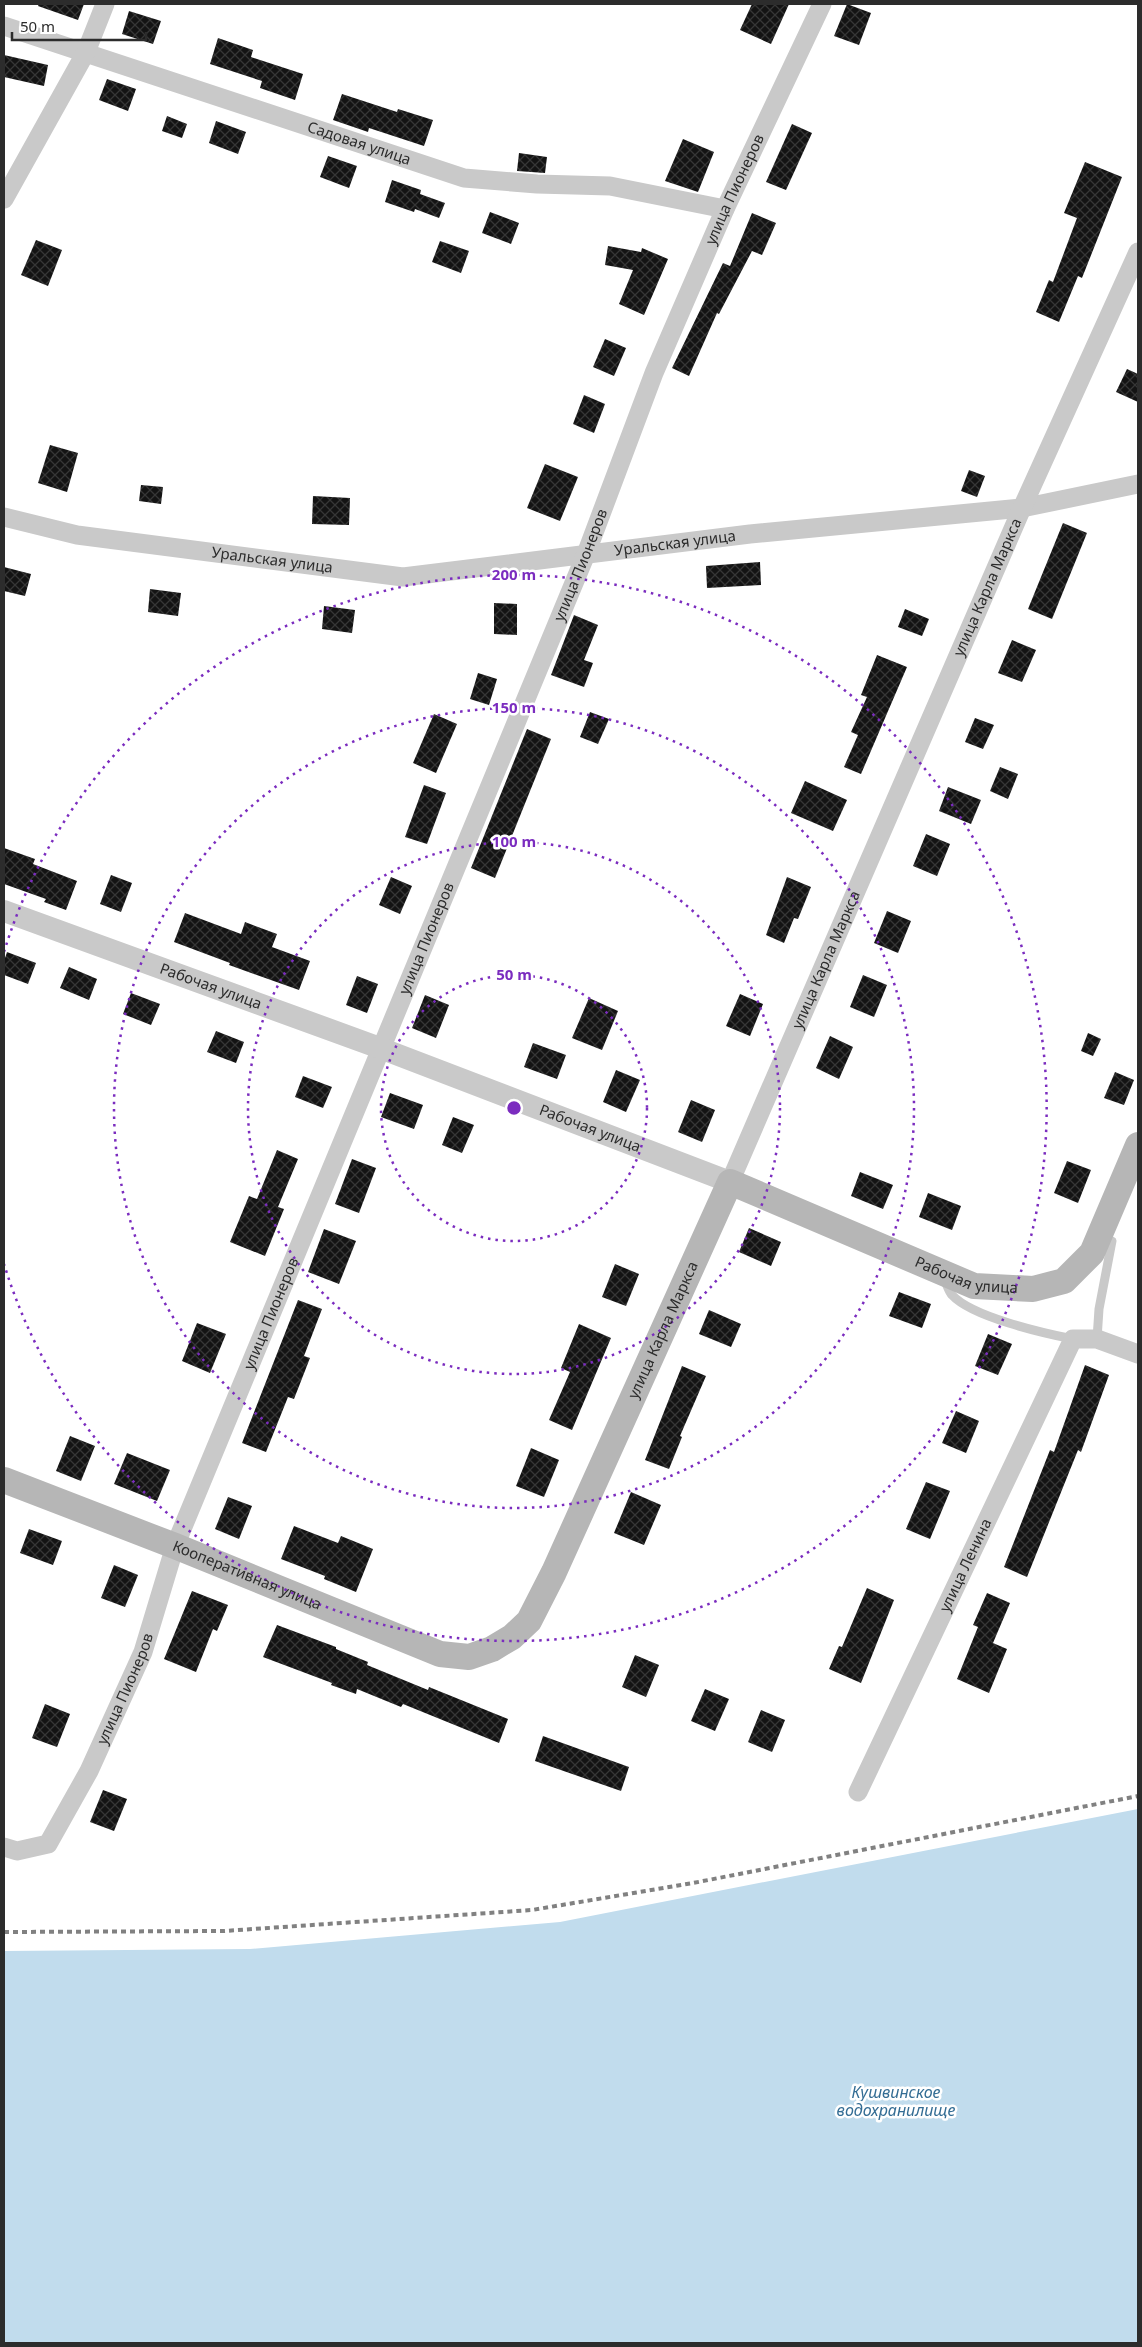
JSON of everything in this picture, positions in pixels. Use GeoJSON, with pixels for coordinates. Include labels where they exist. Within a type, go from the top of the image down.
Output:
{"type":"FeatureCollection","features":[{"type":"Feature","properties":{"kind":"main road"},"geometry":{"type":"LineString","coordinates":[[1099,1235],[1138,1145]]}},
{"type":"Feature","properties":{"kind":"main road","name":"Рабочая улица"},"geometry":{"type":"LineString","coordinates":[[730,1182],[974,1286],[1033,1289],[1064,1281],[1092,1252],[1099,1235]]}},
{"type":"Feature","properties":{"kind":"main road","name":"улица Карла Маркса"},"geometry":{"type":"LineString","coordinates":[[492,1649],[512,1637],[529,1621],[554,1572],[730,1182]]}},
{"type":"Feature","properties":{"kind":"main road","name":"Кооперативная улица"},"geometry":{"type":"LineString","coordinates":[[4,1480],[175,1546],[440,1654],[469,1657],[492,1649]]}},
{"type":"Feature","properties":{"kind":"street"},"geometry":{"type":"LineString","coordinates":[[4,199],[86,52],[105,4]]}},
{"type":"Feature","properties":{"kind":"street","name":"улица Пионеров"},"geometry":{"type":"LineString","coordinates":[[10,1849],[48,1844],[89,1771],[144,1652],[175,1546],[586,554],[654,373],[725,209],[822,4]]}},
{"type":"Feature","properties":{"kind":"street","name":"Садовая улица"},"geometry":{"type":"LineString","coordinates":[[4,26],[464,178],[537,184],[610,186],[725,209]]}},
{"type":"Feature","properties":{"kind":"street","name":"улица Карла Маркса"},"geometry":{"type":"LineString","coordinates":[[730,1182],[1022,508],[1138,252]]}},
{"type":"Feature","properties":{"kind":"street","name":"Уральская улица"},"geometry":{"type":"LineString","coordinates":[[4,517],[77,535],[403,577],[750,534],[1022,508],[1138,484]]}},
{"type":"Feature","properties":{"kind":"street","name":"Рабочая улица"},"geometry":{"type":"LineString","coordinates":[[4,911],[380,1048],[730,1182]]}},
{"type":"Feature","properties":{"kind":"street"},"geometry":{"type":"LineString","coordinates":[[1073,1339],[1097,1339],[1138,1354]]}},
{"type":"Feature","properties":{"kind":"street","name":"улица Ленина"},"geometry":{"type":"LineString","coordinates":[[858,1792],[1073,1339]]}},
{"type":"Feature","properties":{"kind":"lane"},"geometry":{"type":"LineString","coordinates":[[1097,1339],[1099,1309],[1112,1241],[1099,1235]]}},
{"type":"Feature","properties":{"kind":"lane"},"geometry":{"type":"LineString","coordinates":[[941,1272],[952,1295],[982,1314],[1045,1333],[1073,1339]]}},
{"type":"Feature","properties":{"kind":"water","name":"Кушвинское водохранилище"},"geometry":{"type":"Polygon","coordinates":[[[1138,1809],[1138,2343],[4,2343],[4,1951],[250,1949],[560,1922],[1138,1809]]]}},
{"type":"Feature","properties":{"kind":"building"},"geometry":{"type":"Polygon","coordinates":[[[39,4],[84,4],[78,20],[38,6],[39,4]]]}},
{"type":"Feature","properties":{"kind":"building"},"geometry":{"type":"Polygon","coordinates":[[[752,4],[789,4],[771,44],[740,30],[752,4]]]}},
{"type":"Feature","properties":{"kind":"building"},"geometry":{"type":"Polygon","coordinates":[[[847,4],[871,13],[859,45],[834,36],[847,4]]]}},
{"type":"Feature","properties":{"kind":"building"},"geometry":{"type":"Polygon","coordinates":[[[129,11],[161,21],[153,44],[122,34],[129,11]]]}},
{"type":"Feature","properties":{"kind":"building"},"geometry":{"type":"Polygon","coordinates":[[[218,38],[253,50],[251,57],[303,74],[295,100],[260,88],[262,81],[210,64],[218,38]]]}},
{"type":"Feature","properties":{"kind":"building"},"geometry":{"type":"Polygon","coordinates":[[[4,55],[48,65],[44,86],[4,77],[4,55]]]}},
{"type":"Feature","properties":{"kind":"building"},"geometry":{"type":"Polygon","coordinates":[[[107,79],[136,89],[128,111],[99,100],[107,79]]]}},
{"type":"Feature","properties":{"kind":"building"},"geometry":{"type":"Polygon","coordinates":[[[342,94],[397,112],[398,109],[433,120],[424,146],[369,128],[368,132],[333,120],[342,94]]]}},
{"type":"Feature","properties":{"kind":"building"},"geometry":{"type":"Polygon","coordinates":[[[167,116],[187,124],[182,138],[162,131],[167,116]]]}},
{"type":"Feature","properties":{"kind":"building"},"geometry":{"type":"Polygon","coordinates":[[[216,121],[246,132],[238,154],[209,143],[216,121]]]}},
{"type":"Feature","properties":{"kind":"building"},"geometry":{"type":"Polygon","coordinates":[[[792,124],[812,133],[786,190],[766,182],[792,124]]]}},
{"type":"Feature","properties":{"kind":"building"},"geometry":{"type":"Polygon","coordinates":[[[683,139],[714,152],[698,192],[665,181],[683,139]]]}},
{"type":"Feature","properties":{"kind":"building"},"geometry":{"type":"Polygon","coordinates":[[[519,153],[547,157],[545,173],[517,171],[519,153]]]}},
{"type":"Feature","properties":{"kind":"building"},"geometry":{"type":"Polygon","coordinates":[[[328,156],[357,166],[349,188],[320,177],[328,156]]]}},
{"type":"Feature","properties":{"kind":"building"},"geometry":{"type":"Polygon","coordinates":[[[1085,162],[1122,177],[1082,278],[1078,276],[1059,322],[1036,312],[1049,280],[1053,282],[1077,218],[1064,213],[1085,162]]]}},
{"type":"Feature","properties":{"kind":"building"},"geometry":{"type":"Polygon","coordinates":[[[392,180],[421,190],[420,194],[445,203],[439,218],[415,209],[414,212],[385,202],[392,180]]]}},
{"type":"Feature","properties":{"kind":"building"},"geometry":{"type":"Polygon","coordinates":[[[490,212],[519,223],[511,244],[482,233],[490,212]]]}},
{"type":"Feature","properties":{"kind":"building"},"geometry":{"type":"Polygon","coordinates":[[[752,213],[776,223],[762,255],[752,251],[719,314],[717,313],[689,376],[672,368],[723,263],[730,266],[752,213]]]}},
{"type":"Feature","properties":{"kind":"building"},"geometry":{"type":"Polygon","coordinates":[[[36,240],[62,250],[48,286],[21,275],[36,240]]]}},
{"type":"Feature","properties":{"kind":"building"},"geometry":{"type":"Polygon","coordinates":[[[440,241],[469,251],[461,273],[432,262],[440,241]]]}},
{"type":"Feature","properties":{"kind":"building"},"geometry":{"type":"Polygon","coordinates":[[[608,246],[641,252],[642,248],[668,259],[644,315],[619,304],[633,270],[605,265],[608,246]]]}},
{"type":"Feature","properties":{"kind":"building"},"geometry":{"type":"Polygon","coordinates":[[[605,339],[626,348],[614,376],[593,367],[605,339]]]}},
{"type":"Feature","properties":{"kind":"building"},"geometry":{"type":"Polygon","coordinates":[[[1127,369],[1138,374],[1138,402],[1116,392],[1127,369]]]}},
{"type":"Feature","properties":{"kind":"building"},"geometry":{"type":"Polygon","coordinates":[[[584,395],[605,404],[594,433],[573,424],[584,395]]]}},
{"type":"Feature","properties":{"kind":"building"},"geometry":{"type":"Polygon","coordinates":[[[50,445],[78,453],[67,492],[38,483],[50,445]]]}},
{"type":"Feature","properties":{"kind":"building"},"geometry":{"type":"Polygon","coordinates":[[[545,464],[578,477],[560,521],[527,508],[545,464]]]}},
{"type":"Feature","properties":{"kind":"building"},"geometry":{"type":"Polygon","coordinates":[[[969,470],[985,476],[977,497],[961,491],[969,470]]]}},
{"type":"Feature","properties":{"kind":"building"},"geometry":{"type":"Polygon","coordinates":[[[141,485],[163,487],[161,504],[139,501],[141,485]]]}},
{"type":"Feature","properties":{"kind":"building"},"geometry":{"type":"Polygon","coordinates":[[[313,496],[350,498],[349,525],[312,524],[313,496]]]}},
{"type":"Feature","properties":{"kind":"building"},"geometry":{"type":"Polygon","coordinates":[[[1063,523],[1087,533],[1052,619],[1028,609],[1063,523]]]}},
{"type":"Feature","properties":{"kind":"building"},"geometry":{"type":"Polygon","coordinates":[[[760,562],[761,585],[707,588],[706,566],[760,562]]]}},
{"type":"Feature","properties":{"kind":"building"},"geometry":{"type":"Polygon","coordinates":[[[4,567],[31,574],[25,596],[4,591],[4,567]]]}},
{"type":"Feature","properties":{"kind":"building"},"geometry":{"type":"Polygon","coordinates":[[[150,589],[181,593],[178,616],[148,612],[150,589]]]}},
{"type":"Feature","properties":{"kind":"building"},"geometry":{"type":"Polygon","coordinates":[[[494,603],[517,604],[517,635],[494,634],[494,603]]]}},
{"type":"Feature","properties":{"kind":"building"},"geometry":{"type":"Polygon","coordinates":[[[324,606],[355,610],[352,633],[322,629],[324,606]]]}},
{"type":"Feature","properties":{"kind":"building"},"geometry":{"type":"Polygon","coordinates":[[[905,609],[929,619],[922,636],[898,627],[905,609]]]}},
{"type":"Feature","properties":{"kind":"building"},"geometry":{"type":"Polygon","coordinates":[[[574,615],[598,625],[584,660],[593,663],[584,687],[551,675],[574,615]]]}},
{"type":"Feature","properties":{"kind":"building"},"geometry":{"type":"Polygon","coordinates":[[[1012,640],[1036,650],[1022,682],[998,673],[1012,640]]]}},
{"type":"Feature","properties":{"kind":"building"},"geometry":{"type":"Polygon","coordinates":[[[877,655],[907,667],[861,774],[844,767],[858,735],[851,732],[867,697],[861,695],[877,655]]]}},
{"type":"Feature","properties":{"kind":"building"},"geometry":{"type":"Polygon","coordinates":[[[478,673],[497,679],[489,705],[470,699],[478,673]]]}},
{"type":"Feature","properties":{"kind":"building"},"geometry":{"type":"Polygon","coordinates":[[[590,712],[609,719],[598,744],[580,737],[590,712]]]}},
{"type":"Feature","properties":{"kind":"building"},"geometry":{"type":"Polygon","coordinates":[[[434,714],[457,724],[436,773],[413,763],[434,714]]]}},
{"type":"Feature","properties":{"kind":"building"},"geometry":{"type":"Polygon","coordinates":[[[975,718],[994,725],[983,749],[965,742],[975,718]]]}},
{"type":"Feature","properties":{"kind":"building"},"geometry":{"type":"Polygon","coordinates":[[[527,729],[551,739],[495,878],[471,868],[527,729]]]}},
{"type":"Feature","properties":{"kind":"building"},"geometry":{"type":"Polygon","coordinates":[[[1000,767],[1018,774],[1008,799],[990,791],[1000,767]]]}},
{"type":"Feature","properties":{"kind":"building"},"geometry":{"type":"Polygon","coordinates":[[[805,781],[847,800],[833,831],[791,813],[805,781]]]}},
{"type":"Feature","properties":{"kind":"building"},"geometry":{"type":"Polygon","coordinates":[[[424,785],[446,793],[427,844],[405,837],[424,785]]]}},
{"type":"Feature","properties":{"kind":"building"},"geometry":{"type":"Polygon","coordinates":[[[948,787],[981,800],[971,824],[939,811],[948,787]]]}},
{"type":"Feature","properties":{"kind":"building"},"geometry":{"type":"Polygon","coordinates":[[[926,834],[950,844],[937,876],[913,866],[926,834]]]}},
{"type":"Feature","properties":{"kind":"building"},"geometry":{"type":"Polygon","coordinates":[[[4,848],[35,859],[33,864],[77,881],[66,910],[44,902],[46,899],[4,884],[4,848]]]}},
{"type":"Feature","properties":{"kind":"building"},"geometry":{"type":"Polygon","coordinates":[[[111,875],[132,883],[121,912],[100,904],[111,875]]]}},
{"type":"Feature","properties":{"kind":"building"},"geometry":{"type":"Polygon","coordinates":[[[391,877],[412,886],[400,914],[379,905],[391,877]]]}},
{"type":"Feature","properties":{"kind":"building"},"geometry":{"type":"Polygon","coordinates":[[[787,877],[811,887],[798,919],[794,918],[784,943],[766,935],[787,877]]]}},
{"type":"Feature","properties":{"kind":"building"},"geometry":{"type":"Polygon","coordinates":[[[887,911],[911,921],[898,953],[874,943],[887,911]]]}},
{"type":"Feature","properties":{"kind":"building"},"geometry":{"type":"Polygon","coordinates":[[[185,913],[241,934],[245,922],[277,934],[272,947],[310,961],[299,990],[229,965],[230,963],[174,942],[185,913]]]}},
{"type":"Feature","properties":{"kind":"building"},"geometry":{"type":"Polygon","coordinates":[[[7,952],[36,963],[28,984],[4,975],[4,961],[7,952]]]}},
{"type":"Feature","properties":{"kind":"building"},"geometry":{"type":"Polygon","coordinates":[[[69,967],[97,979],[89,1000],[60,988],[69,967]]]}},
{"type":"Feature","properties":{"kind":"building"},"geometry":{"type":"Polygon","coordinates":[[[863,975],[887,985],[874,1017],[850,1007],[863,975]]]}},
{"type":"Feature","properties":{"kind":"building"},"geometry":{"type":"Polygon","coordinates":[[[357,976],[378,984],[367,1013],[346,1005],[357,976]]]}},
{"type":"Feature","properties":{"kind":"building"},"geometry":{"type":"Polygon","coordinates":[[[131,993],[160,1004],[151,1025],[123,1014],[131,993]]]}},
{"type":"Feature","properties":{"kind":"building"},"geometry":{"type":"Polygon","coordinates":[[[740,994],[763,1004],[750,1036],[726,1026],[740,994]]]}},
{"type":"Feature","properties":{"kind":"building"},"geometry":{"type":"Polygon","coordinates":[[[425,995],[449,1005],[436,1038],[412,1028],[425,995]]]}},
{"type":"Feature","properties":{"kind":"building"},"geometry":{"type":"Polygon","coordinates":[[[589,998],[618,1011],[602,1050],[572,1038],[589,998]]]}},
{"type":"Feature","properties":{"kind":"building"},"geometry":{"type":"Polygon","coordinates":[[[216,1031],[244,1042],[236,1063],[207,1052],[216,1031]]]}},
{"type":"Feature","properties":{"kind":"building"},"geometry":{"type":"Polygon","coordinates":[[[1088,1033],[1101,1039],[1093,1056],[1081,1051],[1088,1033]]]}},
{"type":"Feature","properties":{"kind":"building"},"geometry":{"type":"Polygon","coordinates":[[[830,1036],[853,1047],[839,1079],[816,1068],[830,1036]]]}},
{"type":"Feature","properties":{"kind":"building"},"geometry":{"type":"Polygon","coordinates":[[[533,1043],[566,1055],[557,1079],[524,1067],[533,1043]]]}},
{"type":"Feature","properties":{"kind":"building"},"geometry":{"type":"Polygon","coordinates":[[[616,1070],[640,1080],[626,1112],[603,1102],[616,1070]]]}},
{"type":"Feature","properties":{"kind":"building"},"geometry":{"type":"Polygon","coordinates":[[[1115,1072],[1134,1080],[1124,1105],[1104,1098],[1115,1072]]]}},
{"type":"Feature","properties":{"kind":"building"},"geometry":{"type":"Polygon","coordinates":[[[303,1076],[332,1087],[323,1108],[295,1097],[303,1076]]]}},
{"type":"Feature","properties":{"kind":"building"},"geometry":{"type":"Polygon","coordinates":[[[390,1093],[423,1105],[414,1129],[381,1117],[390,1093]]]}},
{"type":"Feature","properties":{"kind":"building"},"geometry":{"type":"Polygon","coordinates":[[[691,1100],[715,1110],[702,1142],[678,1132],[691,1100]]]}},
{"type":"Feature","properties":{"kind":"building"},"geometry":{"type":"Polygon","coordinates":[[[453,1117],[474,1125],[462,1153],[442,1145],[453,1117]]]}},
{"type":"Feature","properties":{"kind":"building"},"geometry":{"type":"Polygon","coordinates":[[[277,1150],[298,1159],[278,1207],[284,1209],[265,1256],[230,1242],[249,1196],[257,1199],[277,1150]]]}},
{"type":"Feature","properties":{"kind":"building"},"geometry":{"type":"Polygon","coordinates":[[[352,1159],[376,1168],[359,1213],[335,1204],[352,1159]]]}},
{"type":"Feature","properties":{"kind":"building"},"geometry":{"type":"Polygon","coordinates":[[[1067,1161],[1091,1170],[1078,1203],[1054,1193],[1067,1161]]]}},
{"type":"Feature","properties":{"kind":"building"},"geometry":{"type":"Polygon","coordinates":[[[860,1172],[893,1185],[883,1209],[851,1196],[860,1172]]]}},
{"type":"Feature","properties":{"kind":"building"},"geometry":{"type":"Polygon","coordinates":[[[928,1193],[961,1206],[952,1230],[919,1217],[928,1193]]]}},
{"type":"Feature","properties":{"kind":"building"},"geometry":{"type":"Polygon","coordinates":[[[749,1228],[781,1242],[771,1266],[739,1252],[749,1228]]]}},
{"type":"Feature","properties":{"kind":"building"},"geometry":{"type":"Polygon","coordinates":[[[324,1229],[356,1241],[339,1284],[308,1272],[324,1229]]]}},
{"type":"Feature","properties":{"kind":"building"},"geometry":{"type":"Polygon","coordinates":[[[615,1264],[639,1274],[626,1306],[602,1297],[615,1264]]]}},
{"type":"Feature","properties":{"kind":"building"},"geometry":{"type":"Polygon","coordinates":[[[899,1292],[931,1304],[922,1328],[889,1316],[899,1292]]]}},
{"type":"Feature","properties":{"kind":"building"},"geometry":{"type":"Polygon","coordinates":[[[298,1300],[322,1309],[304,1356],[310,1358],[294,1399],[288,1397],[266,1452],[242,1443],[298,1300]]]}},
{"type":"Feature","properties":{"kind":"building"},"geometry":{"type":"Polygon","coordinates":[[[709,1310],[741,1324],[731,1347],[699,1334],[709,1310]]]}},
{"type":"Feature","properties":{"kind":"building"},"geometry":{"type":"Polygon","coordinates":[[[197,1323],[226,1334],[210,1373],[182,1361],[197,1323]]]}},
{"type":"Feature","properties":{"kind":"building"},"geometry":{"type":"Polygon","coordinates":[[[579,1324],[611,1338],[572,1430],[549,1420],[570,1372],[561,1368],[579,1324]]]}},
{"type":"Feature","properties":{"kind":"building"},"geometry":{"type":"Polygon","coordinates":[[[988,1334],[1012,1344],[998,1375],[975,1366],[988,1334]]]}},
{"type":"Feature","properties":{"kind":"building"},"geometry":{"type":"Polygon","coordinates":[[[1085,1365],[1109,1375],[1081,1452],[1078,1450],[1027,1577],[1004,1567],[1050,1450],[1054,1452],[1085,1365]]]}},
{"type":"Feature","properties":{"kind":"building"},"geometry":{"type":"Polygon","coordinates":[[[682,1366],[706,1376],[680,1436],[682,1437],[669,1469],[645,1460],[682,1366]]]}},
{"type":"Feature","properties":{"kind":"building"},"geometry":{"type":"Polygon","coordinates":[[[956,1411],[979,1421],[966,1453],[942,1443],[956,1411]]]}},
{"type":"Feature","properties":{"kind":"building"},"geometry":{"type":"Polygon","coordinates":[[[70,1436],[95,1446],[81,1481],[56,1471],[70,1436]]]}},
{"type":"Feature","properties":{"kind":"building"},"geometry":{"type":"Polygon","coordinates":[[[531,1448],[559,1460],[544,1497],[516,1486],[531,1448]]]}},
{"type":"Feature","properties":{"kind":"building"},"geometry":{"type":"Polygon","coordinates":[[[127,1453],[170,1470],[157,1501],[114,1484],[127,1453]]]}},
{"type":"Feature","properties":{"kind":"building"},"geometry":{"type":"Polygon","coordinates":[[[926,1482],[950,1491],[930,1539],[906,1529],[926,1482]]]}},
{"type":"Feature","properties":{"kind":"building"},"geometry":{"type":"Polygon","coordinates":[[[631,1492],[661,1505],[644,1545],[614,1533],[631,1492]]]}},
{"type":"Feature","properties":{"kind":"building"},"geometry":{"type":"Polygon","coordinates":[[[228,1497],[252,1506],[239,1539],[215,1529],[228,1497]]]}},
{"type":"Feature","properties":{"kind":"building"},"geometry":{"type":"Polygon","coordinates":[[[294,1526],[338,1543],[341,1536],[373,1549],[356,1592],[324,1579],[325,1576],[281,1559],[294,1526]]]}},
{"type":"Feature","properties":{"kind":"building"},"geometry":{"type":"Polygon","coordinates":[[[29,1529],[62,1541],[53,1565],[20,1553],[29,1529]]]}},
{"type":"Feature","properties":{"kind":"building"},"geometry":{"type":"Polygon","coordinates":[[[114,1565],[138,1575],[125,1607],[101,1598],[114,1565]]]}},
{"type":"Feature","properties":{"kind":"building"},"geometry":{"type":"Polygon","coordinates":[[[867,1588],[894,1600],[861,1683],[829,1669],[839,1646],[842,1647],[867,1588]]]}},
{"type":"Feature","properties":{"kind":"building"},"geometry":{"type":"Polygon","coordinates":[[[192,1591],[228,1605],[217,1631],[213,1629],[196,1672],[164,1659],[192,1591]]]}},
{"type":"Feature","properties":{"kind":"building"},"geometry":{"type":"Polygon","coordinates":[[[987,1593],[1010,1603],[993,1643],[1007,1649],[989,1693],[957,1679],[978,1627],[973,1625],[987,1593]]]}},
{"type":"Feature","properties":{"kind":"building"},"geometry":{"type":"Polygon","coordinates":[[[277,1625],[336,1647],[336,1649],[368,1662],[367,1665],[428,1690],[429,1687],[508,1719],[499,1743],[403,1704],[401,1707],[357,1689],[356,1694],[263,1657],[277,1625]]]}},
{"type":"Feature","properties":{"kind":"building"},"geometry":{"type":"Polygon","coordinates":[[[635,1655],[659,1665],[646,1697],[622,1687],[635,1655]]]}},
{"type":"Feature","properties":{"kind":"building"},"geometry":{"type":"Polygon","coordinates":[[[705,1689],[729,1699],[715,1731],[691,1721],[705,1689]]]}},
{"type":"Feature","properties":{"kind":"building"},"geometry":{"type":"Polygon","coordinates":[[[45,1704],[70,1714],[57,1747],[32,1738],[45,1704]]]}},
{"type":"Feature","properties":{"kind":"building"},"geometry":{"type":"Polygon","coordinates":[[[761,1710],[785,1720],[772,1752],[748,1742],[761,1710]]]}},
{"type":"Feature","properties":{"kind":"building"},"geometry":{"type":"Polygon","coordinates":[[[543,1736],[629,1767],[621,1791],[535,1761],[543,1736]]]}},
{"type":"Feature","properties":{"kind":"building"},"geometry":{"type":"Polygon","coordinates":[[[103,1790],[127,1799],[114,1831],[90,1822],[103,1790]]]}},
{"type":"Feature","properties":{"kind":"railway"},"geometry":{"type":"LineString","coordinates":[[4,1932],[224,1931],[532,1910],[693,1883],[1138,1796]]}}]}
